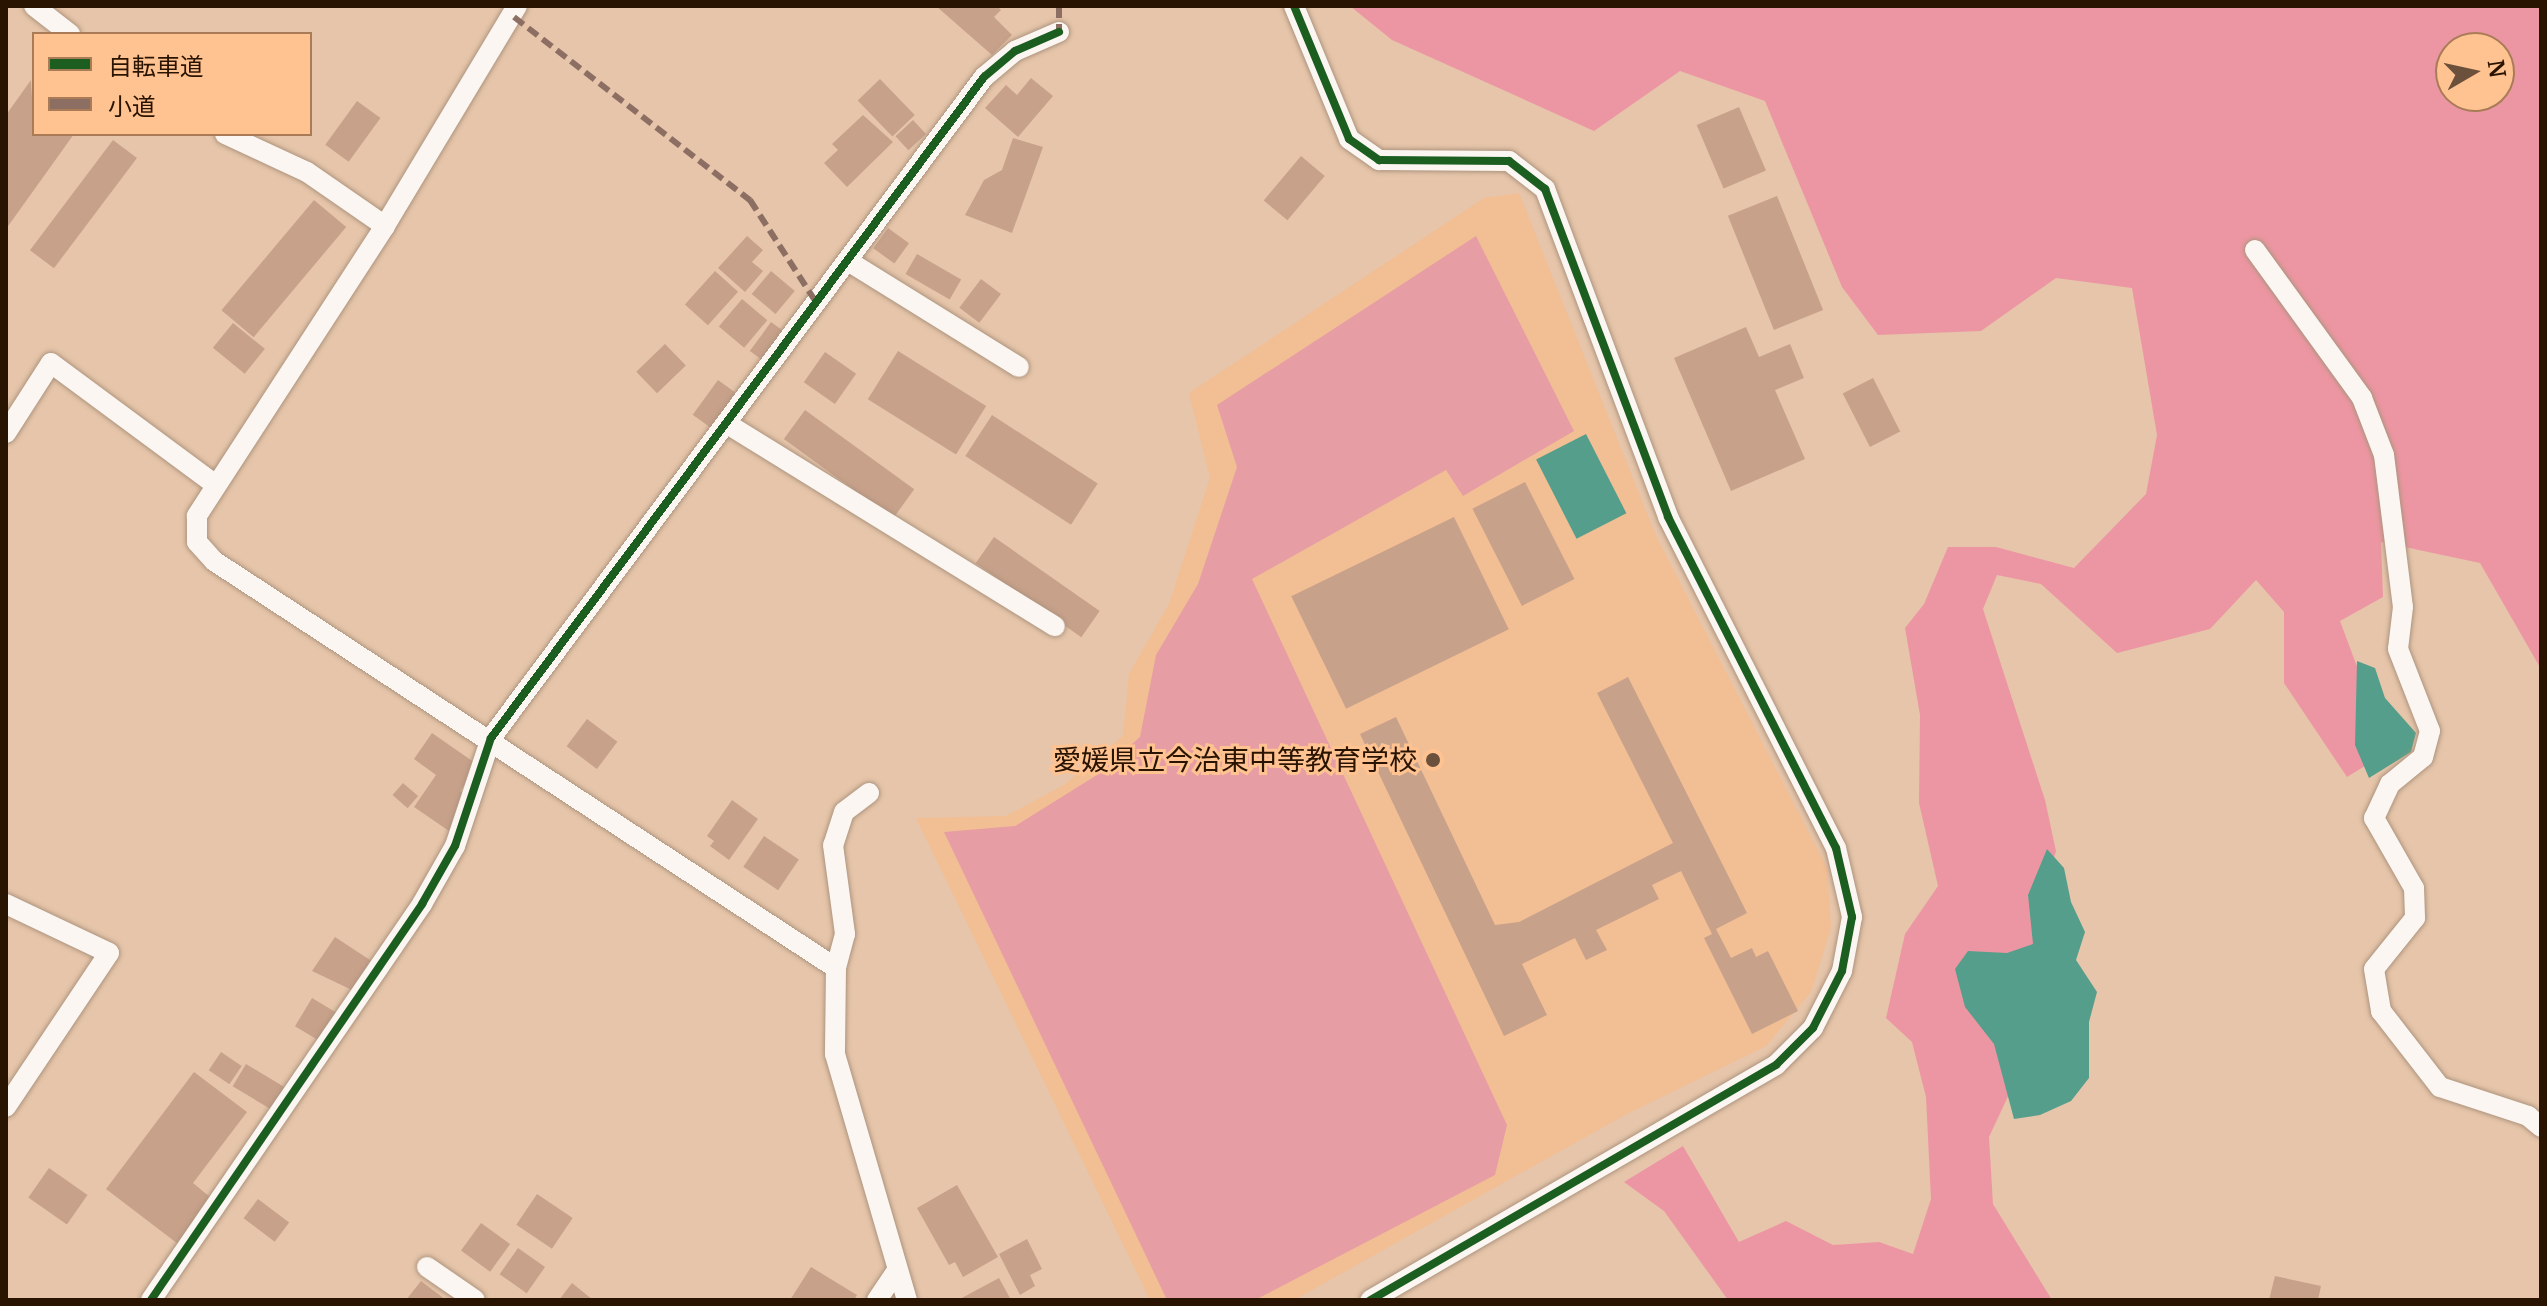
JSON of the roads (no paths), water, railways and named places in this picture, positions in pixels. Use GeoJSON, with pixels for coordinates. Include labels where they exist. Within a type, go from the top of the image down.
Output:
{"type":"FeatureCollection","features":[{"type":"Feature","properties":{"kind":"street"},"geometry":{"type":"LineString","coordinates":[[34,6],[67,32]]}},
{"type":"Feature","properties":{"kind":"street"},"geometry":{"type":"LineString","coordinates":[[517,6],[385,226],[197,516],[197,542],[214,561],[491,738],[836,968]]}},
{"type":"Feature","properties":{"kind":"street"},"geometry":{"type":"LineString","coordinates":[[1294,6],[1349,139],[1379,160],[1509,161],[1545,189],[1668,517],[1836,848],[1852,917],[1842,971],[1820,1014],[1776,1065],[1370,1300]]}},
{"type":"Feature","properties":{"kind":"street"},"geometry":{"type":"LineString","coordinates":[[151,1300],[422,904],[455,846],[491,738],[729,425],[814,299],[848,261],[984,77],[1015,51],[1059,32]]}},
{"type":"Feature","properties":{"kind":"street"},"geometry":{"type":"LineString","coordinates":[[229,136],[307,172],[385,226]]}},
{"type":"Feature","properties":{"kind":"street"},"geometry":{"type":"LineString","coordinates":[[2255,250],[2362,398],[2384,455],[2403,607],[2398,649],[2430,731],[2423,757],[2390,784],[2374,818],[2414,888],[2415,918],[2374,969],[2381,1011],[2440,1087],[2528,1116],[2541,1127]]}},
{"type":"Feature","properties":{"kind":"street"},"geometry":{"type":"LineString","coordinates":[[848,261],[1019,367]]}},
{"type":"Feature","properties":{"kind":"street"},"geometry":{"type":"LineString","coordinates":[[6,433],[51,363],[216,485]]}},
{"type":"Feature","properties":{"kind":"street"},"geometry":{"type":"LineString","coordinates":[[729,425],[1055,626]]}},
{"type":"Feature","properties":{"kind":"street"},"geometry":{"type":"LineString","coordinates":[[869,793],[844,812],[833,845],[845,934],[836,968],[835,1054],[896,1272],[907,1300]]}},
{"type":"Feature","properties":{"kind":"street"},"geometry":{"type":"LineString","coordinates":[[6,904],[109,953],[6,1107]]}},
{"type":"Feature","properties":{"kind":"street"},"geometry":{"type":"LineString","coordinates":[[427,1267],[475,1300]]}},
{"type":"Feature","properties":{"kind":"street"},"geometry":{"type":"LineString","coordinates":[[877,1300],[896,1272]]}},
{"type":"Feature","properties":{"kind":"water"},"geometry":{"type":"Polygon","coordinates":[[[1586,434],[1626,513],[1577,539],[1536,459],[1586,434]]]}},
{"type":"Feature","properties":{"kind":"water"},"geometry":{"type":"Polygon","coordinates":[[[2357,661],[2375,668],[2385,698],[2416,733],[2411,752],[2369,778],[2355,745],[2357,661]]]}},
{"type":"Feature","properties":{"kind":"water"},"geometry":{"type":"Polygon","coordinates":[[[2047,849],[2064,868],[2071,902],[2085,932],[2076,960],[2097,992],[2089,1022],[2089,1078],[2071,1101],[2040,1115],[2014,1119],[1994,1044],[1965,1007],[1955,969],[1968,951],[2007,953],[2033,944],[2028,895],[2047,849]]]}},
{"type":"Feature","properties":{"kind":"place","name":"愛媛県立今治東中等教育学校"},"geometry":{"type":"Point","coordinates":[1433,760]}}]}
